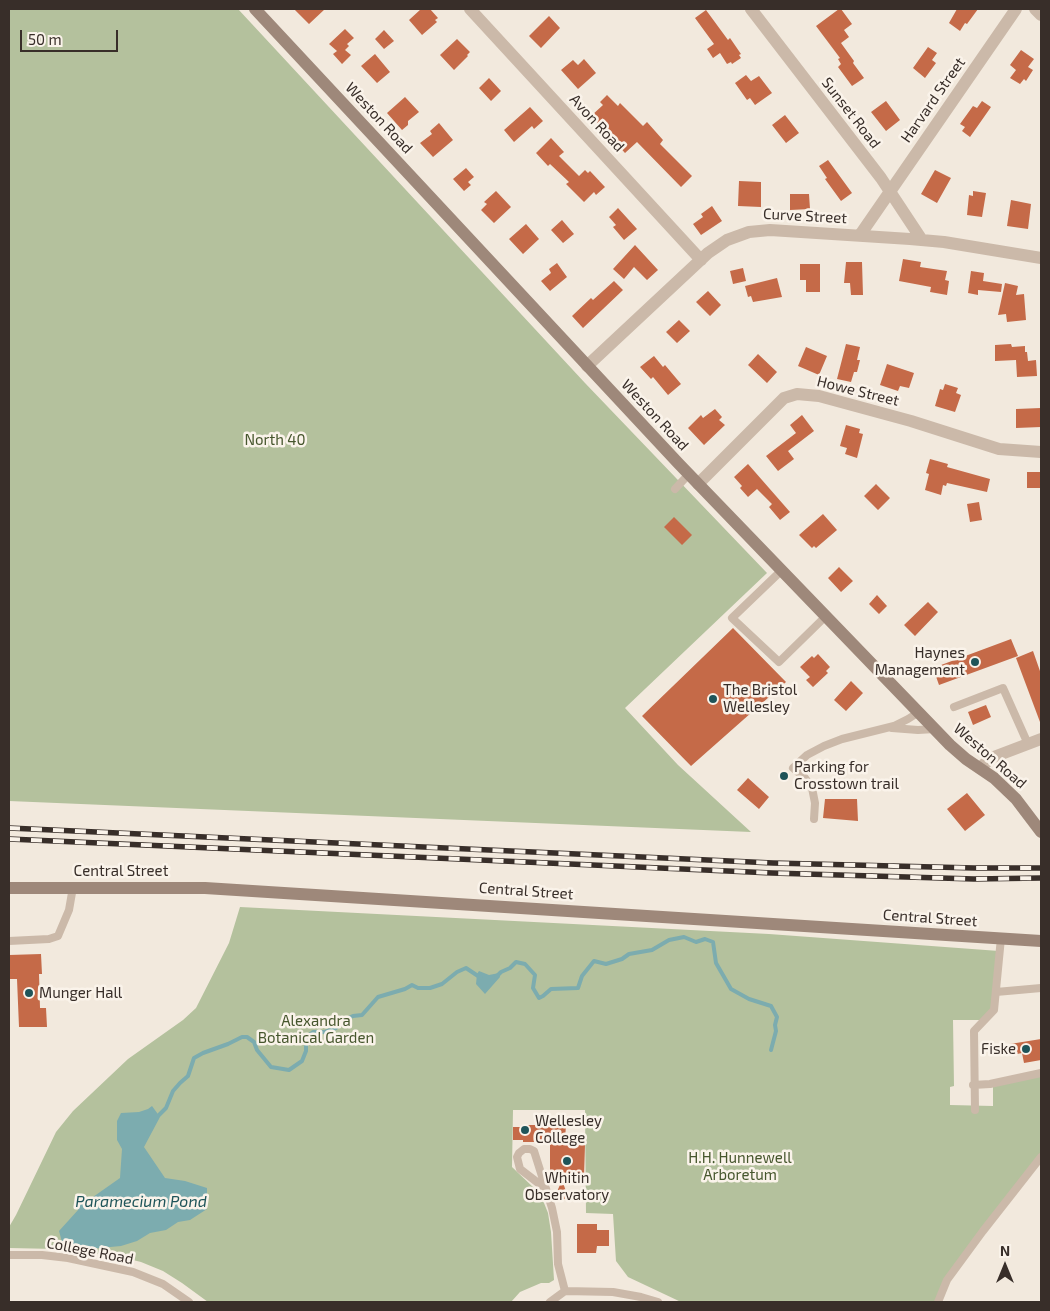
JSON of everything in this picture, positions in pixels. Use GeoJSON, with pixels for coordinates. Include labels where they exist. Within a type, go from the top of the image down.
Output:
{"type":"FeatureCollection","features":[{"type":"Feature","properties":{"kind":"main road","name":"Weston Road"},"geometry":{"type":"LineString","coordinates":[[255,9],[698,484],[961,755],[980,768],[1016,799],[1041,832]]}},
{"type":"Feature","properties":{"kind":"main road","name":"Central Street"},"geometry":{"type":"LineString","coordinates":[[9,888],[205,888],[284,892],[1041,941]]}},
{"type":"Feature","properties":{"kind":"street","name":"Avon Road"},"geometry":{"type":"LineString","coordinates":[[470,9],[701,260]]}},
{"type":"Feature","properties":{"kind":"street","name":"Sunset Road"},"geometry":{"type":"LineString","coordinates":[[750,9],[890,190],[922,240]]}},
{"type":"Feature","properties":{"kind":"street","name":"Harvard Street"},"geometry":{"type":"LineString","coordinates":[[860,235],[1016,9]]}},
{"type":"Feature","properties":{"kind":"street"},"geometry":{"type":"LineString","coordinates":[[1035,9],[1041,15]]}},
{"type":"Feature","properties":{"kind":"street","name":"Curve Street"},"geometry":{"type":"LineString","coordinates":[[587,366],[701,260],[727,240],[756,230],[922,240],[1041,258]]}},
{"type":"Feature","properties":{"kind":"street","name":"Howe Street"},"geometry":{"type":"LineString","coordinates":[[698,484],[776,406],[789,396],[798,394],[819,396],[902,418],[999,448],[1012,451],[1041,452]]}},
{"type":"Feature","properties":{"kind":"street"},"geometry":{"type":"LineString","coordinates":[[980,768],[991,758],[1041,740]]}},
{"type":"Feature","properties":{"kind":"lane"},"geometry":{"type":"LineString","coordinates":[[675,488],[689,474]]}},
{"type":"Feature","properties":{"kind":"lane"},"geometry":{"type":"LineString","coordinates":[[782,570],[732,618],[779,662],[826,616]]}},
{"type":"Feature","properties":{"kind":"lane"},"geometry":{"type":"LineString","coordinates":[[954,707],[1003,688],[1028,744]]}},
{"type":"Feature","properties":{"kind":"lane"},"geometry":{"type":"LineString","coordinates":[[814,819],[816,803],[812,788],[793,768],[812,752],[831,743],[888,728],[904,722],[919,712]]}},
{"type":"Feature","properties":{"kind":"lane"},"geometry":{"type":"LineString","coordinates":[[888,728],[935,729]]}},
{"type":"Feature","properties":{"kind":"lane"},"geometry":{"type":"LineString","coordinates":[[9,940],[49,939],[58,936],[69,910],[73,887]]}},
{"type":"Feature","properties":{"kind":"lane"},"geometry":{"type":"LineString","coordinates":[[975,1110],[973,1085],[974,1031],[994,1010],[1001,938]]}},
{"type":"Feature","properties":{"kind":"lane"},"geometry":{"type":"LineString","coordinates":[[996,992],[1041,988]]}},
{"type":"Feature","properties":{"kind":"lane"},"geometry":{"type":"LineString","coordinates":[[973,1085],[990,1084],[1041,1073]]}},
{"type":"Feature","properties":{"kind":"lane"},"geometry":{"type":"LineString","coordinates":[[546,1189],[520,1169],[517,1157],[524,1149],[534,1151],[546,1189],[552,1208],[557,1232],[558,1264],[565,1291]]}},
{"type":"Feature","properties":{"kind":"lane"},"geometry":{"type":"LineString","coordinates":[[938,1302],[947,1280],[1041,1157]]}},
{"type":"Feature","properties":{"kind":"lane","name":"College Road"},"geometry":{"type":"LineString","coordinates":[[9,1255],[42,1255],[68,1258],[133,1272],[163,1284],[189,1302]]}},
{"type":"Feature","properties":{"kind":"lane"},"geometry":{"type":"LineString","coordinates":[[550,1302],[565,1291],[613,1292],[658,1302]]}},
{"type":"Feature","properties":{"kind":"green space","name":"North 40"},"geometry":{"type":"Polygon","coordinates":[[[9,9],[238,9],[585,383],[767,573],[625,708],[678,765],[751,832],[9,801],[9,9]]]}},
{"type":"Feature","properties":{"kind":"green space","name":"Wellesley College"},"geometry":{"type":"Polygon","coordinates":[[[240,907],[769,934],[999,951],[994,1010],[984,1020],[953,1020],[954,1086],[950,1087],[950,1105],[993,1106],[993,1083],[1041,1073],[1041,1157],[947,1280],[938,1302],[681,1302],[628,1277],[616,1261],[613,1214],[586,1213],[585,1110],[513,1110],[512,1167],[542,1198],[548,1213],[554,1280],[520,1292],[511,1302],[208,1302],[163,1271],[141,1262],[117,1256],[57,1249],[9,1248],[9,1227],[56,1132],[73,1111],[128,1059],[183,1020],[196,1008],[229,943],[240,907]]]}},
{"type":"Feature","properties":{"kind":"water"},"geometry":{"type":"Polygon","coordinates":[[[479,971],[489,975],[499,973],[500,977],[485,994],[476,984],[479,971]]]}},
{"type":"Feature","properties":{"kind":"water","name":"Paramecium Pond"},"geometry":{"type":"Polygon","coordinates":[[[152,1106],[160,1117],[144,1147],[165,1178],[185,1181],[207,1188],[207,1209],[190,1220],[178,1222],[166,1230],[150,1233],[137,1241],[121,1246],[89,1249],[62,1242],[59,1231],[78,1210],[80,1204],[120,1178],[122,1149],[117,1140],[117,1121],[121,1113],[139,1112],[152,1106]]]}},
{"type":"Feature","properties":{"kind":"building"},"geometry":{"type":"Polygon","coordinates":[[[294,9],[325,9],[309,24],[294,9]]]}},
{"type":"Feature","properties":{"kind":"building"},"geometry":{"type":"Polygon","coordinates":[[[421,9],[430,9],[438,18],[435,20],[437,22],[422,35],[409,20],[421,9]]]}},
{"type":"Feature","properties":{"kind":"building"},"geometry":{"type":"Polygon","coordinates":[[[841,9],[852,24],[844,30],[849,37],[841,43],[864,78],[852,86],[838,67],[841,64],[838,59],[840,58],[816,26],[841,9]]]}},
{"type":"Feature","properties":{"kind":"building"},"geometry":{"type":"Polygon","coordinates":[[[957,9],[978,9],[960,31],[949,23],[957,9]]]}},
{"type":"Feature","properties":{"kind":"building"},"geometry":{"type":"Polygon","coordinates":[[[706,10],[741,54],[739,55],[741,58],[732,64],[731,62],[727,64],[720,53],[713,58],[707,49],[714,44],[695,18],[706,10]]]}},
{"type":"Feature","properties":{"kind":"building"},"geometry":{"type":"Polygon","coordinates":[[[549,16],[560,28],[541,48],[529,36],[549,16]]]}},
{"type":"Feature","properties":{"kind":"building"},"geometry":{"type":"Polygon","coordinates":[[[345,29],[354,38],[347,44],[349,46],[345,50],[351,55],[342,64],[333,54],[337,51],[329,44],[345,29]]]}},
{"type":"Feature","properties":{"kind":"building"},"geometry":{"type":"Polygon","coordinates":[[[384,30],[394,41],[384,49],[375,39],[384,30]]]}},
{"type":"Feature","properties":{"kind":"building"},"geometry":{"type":"Polygon","coordinates":[[[457,39],[470,52],[454,70],[440,55],[457,39]]]}},
{"type":"Feature","properties":{"kind":"building"},"geometry":{"type":"Polygon","coordinates":[[[928,47],[937,53],[932,60],[936,63],[925,78],[913,68],[928,47]]]}},
{"type":"Feature","properties":{"kind":"building"},"geometry":{"type":"Polygon","coordinates":[[[1021,50],[1034,59],[1028,67],[1033,70],[1026,81],[1024,79],[1020,84],[1010,78],[1016,70],[1010,65],[1021,50]]]}},
{"type":"Feature","properties":{"kind":"building"},"geometry":{"type":"Polygon","coordinates":[[[375,54],[390,72],[377,83],[361,66],[375,54]]]}},
{"type":"Feature","properties":{"kind":"building"},"geometry":{"type":"Polygon","coordinates":[[[584,59],[596,73],[578,89],[561,70],[573,60],[578,65],[584,59]]]}},
{"type":"Feature","properties":{"kind":"building"},"geometry":{"type":"Polygon","coordinates":[[[746,75],[751,81],[759,76],[772,93],[755,105],[750,98],[747,100],[735,83],[746,75]]]}},
{"type":"Feature","properties":{"kind":"building"},"geometry":{"type":"Polygon","coordinates":[[[489,78],[501,91],[491,101],[479,88],[489,78]]]}},
{"type":"Feature","properties":{"kind":"building"},"geometry":{"type":"Polygon","coordinates":[[[607,95],[618,106],[620,103],[643,126],[647,122],[663,140],[660,144],[692,176],[681,187],[637,142],[625,153],[591,116],[603,105],[600,102],[607,95]]]}},
{"type":"Feature","properties":{"kind":"building"},"geometry":{"type":"Polygon","coordinates":[[[405,97],[419,112],[408,121],[408,125],[402,130],[387,113],[405,97]]]}},
{"type":"Feature","properties":{"kind":"building"},"geometry":{"type":"Polygon","coordinates":[[[886,101],[900,120],[886,131],[871,112],[886,101]]]}},
{"type":"Feature","properties":{"kind":"building"},"geometry":{"type":"Polygon","coordinates":[[[982,101],[991,107],[970,137],[962,131],[965,127],[960,124],[973,106],[977,108],[982,101]]]}},
{"type":"Feature","properties":{"kind":"building"},"geometry":{"type":"Polygon","coordinates":[[[530,107],[543,121],[534,129],[532,126],[514,142],[504,130],[530,107]]]}},
{"type":"Feature","properties":{"kind":"building"},"geometry":{"type":"Polygon","coordinates":[[[785,115],[799,133],[786,143],[772,125],[785,115]]]}},
{"type":"Feature","properties":{"kind":"building"},"geometry":{"type":"Polygon","coordinates":[[[439,123],[453,140],[433,157],[420,143],[432,134],[430,131],[439,123]]]}},
{"type":"Feature","properties":{"kind":"building"},"geometry":{"type":"Polygon","coordinates":[[[551,138],[564,152],[559,156],[579,176],[585,170],[588,173],[590,171],[605,187],[596,195],[594,192],[584,202],[566,184],[569,182],[550,164],[548,166],[536,153],[551,138]]]}},
{"type":"Feature","properties":{"kind":"building"},"geometry":{"type":"Polygon","coordinates":[[[828,160],[852,193],[841,201],[825,179],[827,178],[819,166],[828,160]]]}},
{"type":"Feature","properties":{"kind":"building"},"geometry":{"type":"Polygon","coordinates":[[[466,168],[474,177],[468,182],[471,185],[464,191],[453,179],[466,168]]]}},
{"type":"Feature","properties":{"kind":"building"},"geometry":{"type":"Polygon","coordinates":[[[935,170],[951,178],[937,203],[921,194],[935,170]]]}},
{"type":"Feature","properties":{"kind":"building"},"geometry":{"type":"Polygon","coordinates":[[[739,181],[761,182],[761,207],[738,206],[739,181]]]}},
{"type":"Feature","properties":{"kind":"building"},"geometry":{"type":"Polygon","coordinates":[[[496,191],[511,207],[494,223],[481,210],[487,204],[484,202],[496,191]]]}},
{"type":"Feature","properties":{"kind":"building"},"geometry":{"type":"Polygon","coordinates":[[[973,191],[986,193],[982,217],[967,215],[969,195],[973,196],[973,191]]]}},
{"type":"Feature","properties":{"kind":"building"},"geometry":{"type":"Polygon","coordinates":[[[790,194],[809,194],[810,209],[790,210],[790,194]]]}},
{"type":"Feature","properties":{"kind":"building"},"geometry":{"type":"Polygon","coordinates":[[[1011,200],[1031,204],[1028,229],[1007,226],[1011,200]]]}},
{"type":"Feature","properties":{"kind":"building"},"geometry":{"type":"Polygon","coordinates":[[[712,206],[722,221],[701,235],[693,224],[703,217],[701,214],[712,206]]]}},
{"type":"Feature","properties":{"kind":"building"},"geometry":{"type":"Polygon","coordinates":[[[618,208],[637,229],[624,240],[613,227],[616,225],[609,217],[618,208]]]}},
{"type":"Feature","properties":{"kind":"building"},"geometry":{"type":"Polygon","coordinates":[[[562,220],[574,234],[563,243],[551,230],[562,220]]]}},
{"type":"Feature","properties":{"kind":"building"},"geometry":{"type":"Polygon","coordinates":[[[526,224],[539,239],[523,254],[509,239],[526,224]]]}},
{"type":"Feature","properties":{"kind":"building"},"geometry":{"type":"Polygon","coordinates":[[[635,245],[658,270],[647,280],[634,267],[624,279],[613,269],[635,245]]]}},
{"type":"Feature","properties":{"kind":"building"},"geometry":{"type":"Polygon","coordinates":[[[903,259],[921,262],[920,267],[947,271],[945,280],[949,281],[947,295],[930,292],[931,287],[899,281],[903,259]]]}},
{"type":"Feature","properties":{"kind":"building"},"geometry":{"type":"Polygon","coordinates":[[[846,262],[862,262],[863,295],[851,295],[850,283],[844,283],[846,262]]]}},
{"type":"Feature","properties":{"kind":"building"},"geometry":{"type":"Polygon","coordinates":[[[557,263],[567,277],[550,291],[541,281],[551,273],[549,269],[557,263]]]}},
{"type":"Feature","properties":{"kind":"building"},"geometry":{"type":"Polygon","coordinates":[[[800,264],[820,264],[820,292],[806,292],[806,280],[800,280],[800,264]]]}},
{"type":"Feature","properties":{"kind":"building"},"geometry":{"type":"Polygon","coordinates":[[[743,268],[746,281],[733,284],[730,271],[743,268]]]}},
{"type":"Feature","properties":{"kind":"building"},"geometry":{"type":"Polygon","coordinates":[[[971,271],[984,273],[983,281],[1002,284],[1001,292],[978,290],[978,295],[968,293],[971,271]]]}},
{"type":"Feature","properties":{"kind":"building"},"geometry":{"type":"Polygon","coordinates":[[[777,278],[782,297],[753,302],[751,296],[748,297],[745,286],[777,278]]]}},
{"type":"Feature","properties":{"kind":"building"},"geometry":{"type":"Polygon","coordinates":[[[614,281],[623,290],[583,328],[572,316],[591,298],[593,300],[614,281]]]}},
{"type":"Feature","properties":{"kind":"building"},"geometry":{"type":"Polygon","coordinates":[[[1005,283],[1018,286],[1016,295],[1024,294],[1026,320],[1007,322],[1006,314],[998,315],[1005,283]]]}},
{"type":"Feature","properties":{"kind":"building"},"geometry":{"type":"Polygon","coordinates":[[[708,291],[721,305],[710,316],[696,302],[708,291]]]}},
{"type":"Feature","properties":{"kind":"building"},"geometry":{"type":"Polygon","coordinates":[[[679,320],[690,331],[677,343],[666,332],[679,320]]]}},
{"type":"Feature","properties":{"kind":"building"},"geometry":{"type":"Polygon","coordinates":[[[846,344],[860,347],[857,360],[860,360],[857,372],[854,372],[851,382],[837,379],[846,344]]]}},
{"type":"Feature","properties":{"kind":"building"},"geometry":{"type":"Polygon","coordinates":[[[1011,344],[1012,347],[1025,346],[1028,361],[1036,360],[1037,376],[1017,377],[1016,360],[995,361],[995,345],[1011,344]]]}},
{"type":"Feature","properties":{"kind":"building"},"geometry":{"type":"Polygon","coordinates":[[[806,347],[827,356],[819,375],[798,366],[806,347]]]}},
{"type":"Feature","properties":{"kind":"building"},"geometry":{"type":"Polygon","coordinates":[[[758,354],[777,372],[767,383],[748,365],[758,354]]]}},
{"type":"Feature","properties":{"kind":"building"},"geometry":{"type":"Polygon","coordinates":[[[654,356],[663,367],[665,365],[681,384],[668,395],[653,377],[651,379],[640,367],[654,356]]]}},
{"type":"Feature","properties":{"kind":"building"},"geometry":{"type":"Polygon","coordinates":[[[887,364],[914,373],[909,388],[900,386],[898,391],[880,385],[887,364]]]}},
{"type":"Feature","properties":{"kind":"building"},"geometry":{"type":"Polygon","coordinates":[[[945,384],[958,388],[956,393],[961,395],[955,412],[935,406],[940,389],[943,390],[945,384]]]}},
{"type":"Feature","properties":{"kind":"building"},"geometry":{"type":"Polygon","coordinates":[[[1041,408],[1041,427],[1016,428],[1016,409],[1041,408]]]}},
{"type":"Feature","properties":{"kind":"building"},"geometry":{"type":"Polygon","coordinates":[[[715,409],[722,417],[719,420],[725,425],[704,445],[688,428],[701,415],[703,418],[715,409]]]}},
{"type":"Feature","properties":{"kind":"building"},"geometry":{"type":"Polygon","coordinates":[[[802,415],[814,431],[788,451],[794,459],[778,471],[766,456],[796,433],[790,425],[802,415]]]}},
{"type":"Feature","properties":{"kind":"building"},"geometry":{"type":"Polygon","coordinates":[[[846,425],[860,429],[859,433],[863,434],[857,458],[845,454],[847,448],[840,446],[846,425]]]}},
{"type":"Feature","properties":{"kind":"building"},"geometry":{"type":"Polygon","coordinates":[[[930,459],[948,464],[947,467],[990,479],[987,492],[947,483],[946,486],[943,485],[941,495],[925,490],[929,474],[926,473],[930,459]]]}},
{"type":"Feature","properties":{"kind":"building"},"geometry":{"type":"Polygon","coordinates":[[[748,464],[790,512],[780,520],[769,507],[772,504],[757,489],[748,497],[740,488],[742,486],[734,477],[748,464]]]}},
{"type":"Feature","properties":{"kind":"building"},"geometry":{"type":"Polygon","coordinates":[[[1027,472],[1041,472],[1041,488],[1027,488],[1027,472]]]}},
{"type":"Feature","properties":{"kind":"building"},"geometry":{"type":"Polygon","coordinates":[[[876,484],[890,498],[878,510],[864,496],[876,484]]]}},
{"type":"Feature","properties":{"kind":"building"},"geometry":{"type":"Polygon","coordinates":[[[979,502],[982,520],[970,522],[967,504],[979,502]]]}},
{"type":"Feature","properties":{"kind":"building"},"geometry":{"type":"Polygon","coordinates":[[[823,514],[837,530],[816,548],[814,546],[812,548],[799,535],[823,514]]]}},
{"type":"Feature","properties":{"kind":"building"},"geometry":{"type":"Polygon","coordinates":[[[674,517],[692,535],[682,545],[664,527],[674,517]]]}},
{"type":"Feature","properties":{"kind":"building"},"geometry":{"type":"Polygon","coordinates":[[[839,567],[853,581],[841,592],[828,578],[839,567]]]}},
{"type":"Feature","properties":{"kind":"building"},"geometry":{"type":"Polygon","coordinates":[[[877,595],[887,606],[879,614],[869,604],[877,595]]]}},
{"type":"Feature","properties":{"kind":"building"},"geometry":{"type":"Polygon","coordinates":[[[928,602],[938,612],[915,636],[904,625],[928,602]]]}},
{"type":"Feature","properties":{"kind":"building","name":"The Bristol Wellesley"},"geometry":{"type":"Polygon","coordinates":[[[733,628],[786,682],[691,766],[642,716],[733,628]]]}},
{"type":"Feature","properties":{"kind":"building","name":"Haynes Management"},"geometry":{"type":"Polygon","coordinates":[[[1011,639],[1018,656],[939,685],[933,668],[1011,639]]]}},
{"type":"Feature","properties":{"kind":"building"},"geometry":{"type":"Polygon","coordinates":[[[1033,651],[1041,674],[1040,722],[1016,658],[1033,651]]]}},
{"type":"Feature","properties":{"kind":"building"},"geometry":{"type":"Polygon","coordinates":[[[818,654],[830,667],[826,671],[828,673],[813,687],[806,680],[810,677],[800,667],[812,656],[814,658],[818,654]]]}},
{"type":"Feature","properties":{"kind":"building"},"geometry":{"type":"Polygon","coordinates":[[[851,681],[863,693],[846,711],[834,700],[851,681]]]}},
{"type":"Feature","properties":{"kind":"building"},"geometry":{"type":"Polygon","coordinates":[[[986,705],[991,717],[973,725],[968,712],[986,705]]]}},
{"type":"Feature","properties":{"kind":"building"},"geometry":{"type":"Polygon","coordinates":[[[748,778],[769,797],[759,809],[737,790],[748,778]]]}},
{"type":"Feature","properties":{"kind":"building"},"geometry":{"type":"Polygon","coordinates":[[[967,793],[985,815],[965,831],[947,809],[967,793]]]}},
{"type":"Feature","properties":{"kind":"building"},"geometry":{"type":"Polygon","coordinates":[[[825,799],[857,799],[858,821],[823,818],[825,799]]]}},
{"type":"Feature","properties":{"kind":"building","name":"Munger Hall"},"geometry":{"type":"Polygon","coordinates":[[[41,954],[42,974],[39,974],[40,1008],[46,1008],[47,1027],[19,1027],[17,979],[9,979],[9,955],[41,954]]]}},
{"type":"Feature","properties":{"kind":"building","name":"Fiske"},"geometry":{"type":"Polygon","coordinates":[[[1041,1039],[1041,1060],[1024,1063],[1022,1053],[1012,1055],[1010,1044],[1041,1039]]]}},
{"type":"Feature","properties":{"kind":"building","name":"Whitin Observatory"},"geometry":{"type":"Polygon","coordinates":[[[523,1125],[566,1125],[565,1139],[575,1139],[575,1145],[585,1145],[584,1177],[550,1179],[550,1142],[513,1140],[513,1127],[523,1127],[523,1125]]]}},
{"type":"Feature","properties":{"kind":"building"},"geometry":{"type":"Polygon","coordinates":[[[562,1180],[567,1194],[566,1198],[562,1200],[556,1194],[562,1180]]]}},
{"type":"Feature","properties":{"kind":"building"},"geometry":{"type":"Polygon","coordinates":[[[577,1224],[597,1224],[597,1230],[609,1230],[609,1246],[597,1246],[596,1253],[577,1253],[577,1224]]]}},
{"type":"Feature","properties":{"kind":"waterway"},"geometry":{"type":"LineString","coordinates":[[496,977],[516,962],[525,964],[535,975],[533,988],[539,998],[551,989],[578,988],[582,976],[594,961],[606,964],[622,959],[629,954],[652,950],[669,940],[684,937],[696,942],[705,939],[713,942],[716,963],[731,989],[749,999],[771,1006],[777,1017],[776,1031],[771,1050]]}},
{"type":"Feature","properties":{"kind":"waterway"},"geometry":{"type":"LineString","coordinates":[[159,1115],[166,1108],[173,1091],[188,1076],[194,1058],[203,1053],[242,1037],[247,1037],[254,1042],[257,1050],[271,1067],[289,1070],[302,1061],[306,1051],[306,1038],[313,1032],[325,1032],[336,1028],[342,1021],[353,1016],[362,1015],[378,997],[412,985],[418,988],[430,988],[442,984],[457,972],[466,968],[481,978]]}},
{"type":"Feature","properties":{"kind":"railway"},"geometry":{"type":"LineString","coordinates":[[9,828],[773,863],[1041,868]]}},
{"type":"Feature","properties":{"kind":"railway"},"geometry":{"type":"LineString","coordinates":[[9,839],[772,873],[974,879],[1041,878]]}},
{"type":"Feature","properties":{"kind":"place","name":"Haynes Management"},"geometry":{"type":"Point","coordinates":[975,662]}},
{"type":"Feature","properties":{"kind":"place","name":"The Bristol Wellesley"},"geometry":{"type":"Point","coordinates":[713,699]}},
{"type":"Feature","properties":{"kind":"place","name":"Parking for Crosstown trail"},"geometry":{"type":"Point","coordinates":[784,776]}},
{"type":"Feature","properties":{"kind":"place","name":"Munger Hall"},"geometry":{"type":"Point","coordinates":[29,993]}},
{"type":"Feature","properties":{"kind":"place","name":"Fiske"},"geometry":{"type":"Point","coordinates":[1026,1049]}},
{"type":"Feature","properties":{"kind":"place","name":"Wellesley College"},"geometry":{"type":"Point","coordinates":[525,1130]}},
{"type":"Feature","properties":{"kind":"place","name":"Whitin Observatory"},"geometry":{"type":"Point","coordinates":[567,1161]}},
{"type":"Feature","properties":{"kind":"park label","name":"Alexandra Botanical Garden"},"geometry":{"type":"Point","coordinates":[316,1030]}},
{"type":"Feature","properties":{"kind":"park label","name":"H.H. Hunnewell Arboretum"},"geometry":{"type":"Point","coordinates":[740,1166]}}]}
